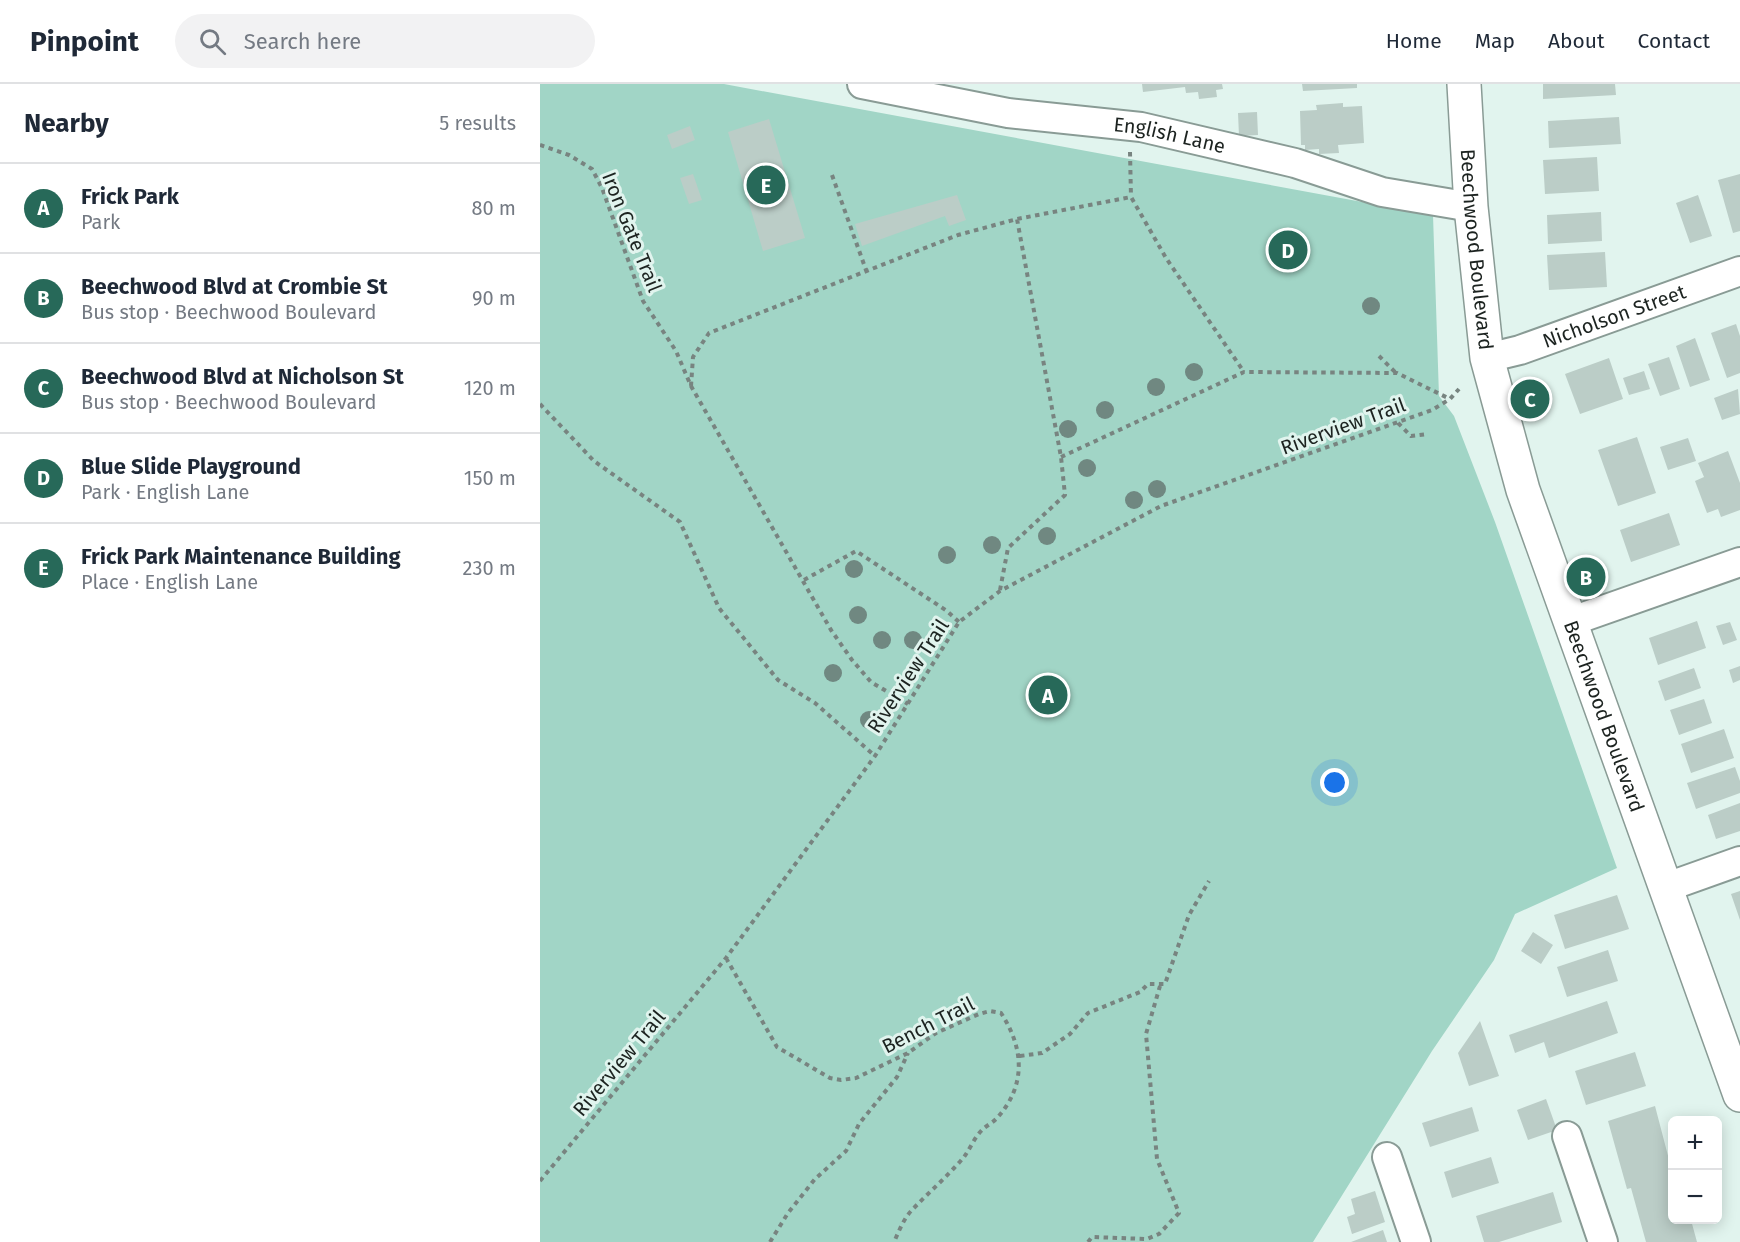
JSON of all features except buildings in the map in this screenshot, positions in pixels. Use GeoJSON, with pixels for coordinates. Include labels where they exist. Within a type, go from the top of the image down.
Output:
{"type":"FeatureCollection","features":[{"type":"Feature","properties":{"kind":"street","name":"English Lane"},"geometry":{"type":"LineString","coordinates":[[862,84],[1008,112],[1141,127],[1295,163],[1382,192],[1471,207]]}},
{"type":"Feature","properties":{"kind":"street","name":"Beechwood Boulevard"},"geometry":{"type":"LineString","coordinates":[[1464,84],[1471,207],[1487,358],[1523,490],[1572,621],[1740,1095]]}},
{"type":"Feature","properties":{"kind":"street","name":"Nicholson Street"},"geometry":{"type":"LineString","coordinates":[[1487,358],[1520,350],[1740,271]]}},
{"type":"Feature","properties":{"kind":"street"},"geometry":{"type":"LineString","coordinates":[[1572,621],[1740,562]]}},
{"type":"Feature","properties":{"kind":"street"},"geometry":{"type":"LineString","coordinates":[[1667,887],[1740,861]]}},
{"type":"Feature","properties":{"kind":"street"},"geometry":{"type":"LineString","coordinates":[[1567,1136],[1603,1242]]}},
{"type":"Feature","properties":{"kind":"street"},"geometry":{"type":"LineString","coordinates":[[1387,1157],[1416,1242]]}},
{"type":"Feature","properties":{"kind":"path"},"geometry":{"type":"LineString","coordinates":[[1141,127],[1130,146],[1131,197],[1166,258],[1244,372]]}},
{"type":"Feature","properties":{"kind":"path","name":"Iron Gate Trail"},"geometry":{"type":"LineString","coordinates":[[540,145],[568,155],[592,169],[602,188],[643,301],[676,351],[691,386],[804,580],[852,660],[871,682],[908,704]]}},
{"type":"Feature","properties":{"kind":"path"},"geometry":{"type":"LineString","coordinates":[[832,175],[866,270]]}},
{"type":"Feature","properties":{"kind":"path"},"geometry":{"type":"LineString","coordinates":[[691,386],[693,357],[710,333],[958,235],[1017,219],[1131,197]]}},
{"type":"Feature","properties":{"kind":"path"},"geometry":{"type":"LineString","coordinates":[[1000,591],[1008,548],[1065,495],[1061,457],[1017,219]]}},
{"type":"Feature","properties":{"kind":"path"},"geometry":{"type":"LineString","coordinates":[[1379,356],[1397,373],[1450,399]]}},
{"type":"Feature","properties":{"kind":"path"},"geometry":{"type":"LineString","coordinates":[[1061,457],[1244,372],[1397,373]]}},
{"type":"Feature","properties":{"kind":"path","name":"Riverview Trail"},"geometry":{"type":"LineString","coordinates":[[540,1181],[726,958],[875,756],[959,622],[1000,591],[1161,506],[1432,410],[1450,399],[1459,389]]}},
{"type":"Feature","properties":{"kind":"path"},"geometry":{"type":"LineString","coordinates":[[540,404],[594,461],[680,522],[718,608],[778,680],[815,703],[875,756]]}},
{"type":"Feature","properties":{"kind":"path"},"geometry":{"type":"LineString","coordinates":[[1398,423],[1411,436],[1428,435]]}},
{"type":"Feature","properties":{"kind":"path"},"geometry":{"type":"LineString","coordinates":[[804,580],[856,551],[947,611],[959,622]]}},
{"type":"Feature","properties":{"kind":"path"},"geometry":{"type":"LineString","coordinates":[[894,1242],[911,1210],[935,1190],[965,1155],[981,1131],[996,1119],[1006,1105],[1017,1084],[1020,1056],[1042,1053],[1070,1034],[1088,1012],[1140,992],[1149,984],[1160,986],[1165,984],[1189,915],[1209,881]]}},
{"type":"Feature","properties":{"kind":"path","name":"Bench Trail"},"geometry":{"type":"LineString","coordinates":[[726,958],[777,1047],[830,1078],[841,1080],[856,1078],[908,1053],[936,1033],[990,1011],[1001,1013],[1020,1056]]}},
{"type":"Feature","properties":{"kind":"path"},"geometry":{"type":"LineString","coordinates":[[1088,1242],[1092,1237],[1147,1239],[1159,1234],[1179,1213],[1157,1159],[1147,1046],[1146,1034],[1160,986]]}},
{"type":"Feature","properties":{"kind":"path"},"geometry":{"type":"LineString","coordinates":[[770,1242],[788,1213],[815,1179],[846,1151],[859,1124],[897,1077],[908,1053]]}},
{"type":"Feature","properties":{"kind":"green space"},"geometry":{"type":"Polygon","coordinates":[[[540,84],[724,84],[1433,215],[1439,396],[1454,416],[1495,522],[1617,868],[1515,914],[1494,960],[1432,1051],[1313,1242],[540,1242],[540,84]]]}},
{"type":"Feature","properties":{"kind":"place","name":"Frick Park Maintenance Building"},"geometry":{"type":"Point","coordinates":[766,185]}},
{"type":"Feature","properties":{"kind":"place","name":"Blue Slide Playground"},"geometry":{"type":"Point","coordinates":[1288,250]}},
{"type":"Feature","properties":{"kind":"place","name":"Beechwood Blvd at Nicholson St"},"geometry":{"type":"Point","coordinates":[1530,399]}},
{"type":"Feature","properties":{"kind":"place","name":"Beechwood Blvd at Crombie St"},"geometry":{"type":"Point","coordinates":[1586,577]}},
{"type":"Feature","properties":{"kind":"place","name":"Frick Park"},"geometry":{"type":"Point","coordinates":[1048,695]}}]}
